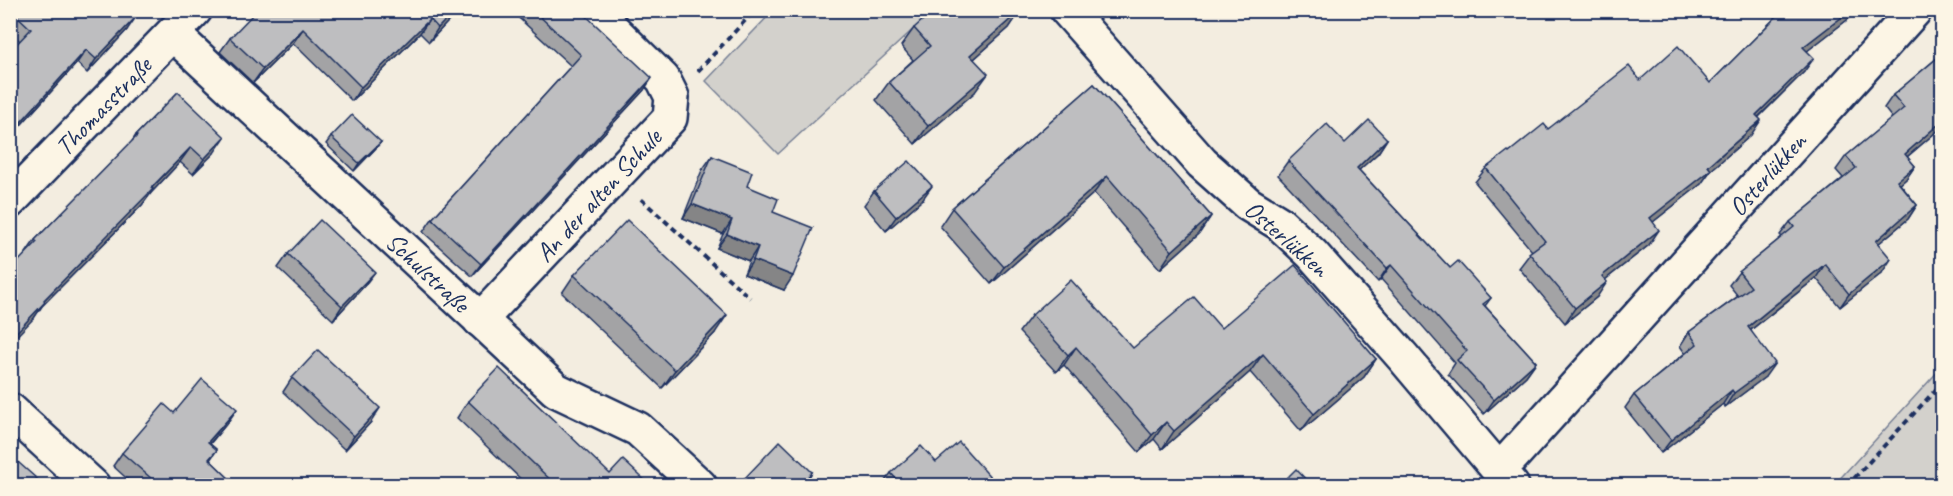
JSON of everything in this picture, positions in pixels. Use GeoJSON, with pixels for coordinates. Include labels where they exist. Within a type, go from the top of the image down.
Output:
{"type":"FeatureCollection","features":[{"type":"Feature","properties":{"kind":"street","name":"Thomasstraße"},"geometry":{"type":"LineString","coordinates":[[10,201],[195,10]]}},
{"type":"Feature","properties":{"kind":"street","name":"An der alten Schule"},"geometry":{"type":"LineString","coordinates":[[480,320],[670,118],[672,97],[663,79],[593,10]]}},
{"type":"Feature","properties":{"kind":"street","name":"Osterlükken"},"geometry":{"type":"LineString","coordinates":[[1067,10],[1202,163],[1248,204],[1279,223],[1312,254],[1505,478],[1915,10]]}},
{"type":"Feature","properties":{"kind":"street","name":"Schulstraße"},"geometry":{"type":"LineString","coordinates":[[173,34],[556,390],[638,429],[700,486]]}},
{"type":"Feature","properties":{"kind":"street"},"geometry":{"type":"LineString","coordinates":[[10,410],[93,486]]}},
{"type":"Feature","properties":{"kind":"path"},"geometry":{"type":"LineString","coordinates":[[672,97],[755,10]]}},
{"type":"Feature","properties":{"kind":"path"},"geometry":{"type":"LineString","coordinates":[[616,176],[750,298]]}},
{"type":"Feature","properties":{"kind":"path"},"geometry":{"type":"LineString","coordinates":[[1847,486],[1942,382]]}},
{"type":"Feature","properties":{"kind":"shaded area"},"geometry":{"type":"Polygon","coordinates":[[[773,11],[933,11],[778,154],[706,81],[773,11]]]}},
{"type":"Feature","properties":{"kind":"shaded area"},"geometry":{"type":"Polygon","coordinates":[[[1942,367],[1942,485],[1834,485],[1942,367]]]}},
{"type":"Feature","properties":{"kind":"building"},"geometry":{"type":"Polygon","coordinates":[[[11,10],[130,10],[136,17],[96,59],[86,50],[10,134],[10,51],[31,29],[11,10]]]}},
{"type":"Feature","properties":{"kind":"building"},"geometry":{"type":"Polygon","coordinates":[[[257,10],[455,10],[438,28],[430,19],[361,87],[303,29],[263,69],[230,38],[257,10]]]}},
{"type":"Feature","properties":{"kind":"building"},"geometry":{"type":"Polygon","coordinates":[[[533,10],[580,10],[652,78],[481,264],[432,219],[581,55],[533,10]]]}},
{"type":"Feature","properties":{"kind":"building"},"geometry":{"type":"Polygon","coordinates":[[[934,10],[1021,10],[970,55],[988,74],[928,126],[889,82],[930,46],[914,28],[934,10]]]}},
{"type":"Feature","properties":{"kind":"building"},"geometry":{"type":"Polygon","coordinates":[[[1783,10],[1851,10],[1803,47],[1814,58],[1756,115],[1761,120],[1708,166],[1711,170],[1650,218],[1659,230],[1602,276],[1607,282],[1575,308],[1529,253],[1545,241],[1486,168],[1544,124],[1548,129],[1629,66],[1640,80],[1678,46],[1710,83],[1783,10]]]}},
{"type":"Feature","properties":{"kind":"building"},"geometry":{"type":"Polygon","coordinates":[[[1942,54],[1942,121],[1905,154],[1915,166],[1897,181],[1917,205],[1876,241],[1891,259],[1849,294],[1825,264],[1748,327],[1775,363],[1734,393],[1732,390],[1671,440],[1634,395],[1697,344],[1689,332],[1751,287],[1739,272],[1794,227],[1790,222],[1856,168],[1846,156],[1904,108],[1893,95],[1942,54]]]}},
{"type":"Feature","properties":{"kind":"building"},"geometry":{"type":"Polygon","coordinates":[[[1094,84],[1211,216],[1172,251],[1107,176],[1004,267],[952,208],[1094,84]]]}},
{"type":"Feature","properties":{"kind":"building"},"geometry":{"type":"Polygon","coordinates":[[[178,92],[225,137],[204,159],[191,147],[44,300],[45,302],[10,339],[10,270],[37,242],[35,240],[178,92]]]}},
{"type":"Feature","properties":{"kind":"building"},"geometry":{"type":"Polygon","coordinates":[[[352,115],[381,142],[359,163],[331,137],[352,115]]]}},
{"type":"Feature","properties":{"kind":"building"},"geometry":{"type":"Polygon","coordinates":[[[1369,120],[1387,139],[1357,168],[1450,268],[1458,261],[1491,298],[1483,304],[1536,362],[1494,400],[1457,360],[1467,351],[1391,265],[1387,268],[1288,161],[1327,124],[1345,143],[1369,120]]]}},
{"type":"Feature","properties":{"kind":"building"},"geometry":{"type":"Polygon","coordinates":[[[10,135],[15,140],[10,145],[10,135]]]}},
{"type":"Feature","properties":{"kind":"building"},"geometry":{"type":"Polygon","coordinates":[[[712,156],[752,172],[747,186],[778,199],[773,212],[813,228],[793,276],[753,260],[758,247],[727,234],[732,220],[692,204],[712,156]]]}},
{"type":"Feature","properties":{"kind":"building"},"geometry":{"type":"Polygon","coordinates":[[[909,161],[932,186],[896,217],[874,191],[909,161]]]}},
{"type":"Feature","properties":{"kind":"building"},"geometry":{"type":"Polygon","coordinates":[[[320,220],[375,272],[342,306],[288,254],[320,220]]]}},
{"type":"Feature","properties":{"kind":"building"},"geometry":{"type":"Polygon","coordinates":[[[627,220],[727,315],[675,370],[574,275],[627,220]]]}},
{"type":"Feature","properties":{"kind":"building"},"geometry":{"type":"Polygon","coordinates":[[[1295,265],[1376,359],[1314,414],[1263,354],[1174,431],[1166,422],[1152,435],[1076,347],[1068,355],[1032,315],[1071,280],[1133,348],[1194,297],[1221,328],[1295,265]]]}},
{"type":"Feature","properties":{"kind":"building"},"geometry":{"type":"Polygon","coordinates":[[[318,350],[380,408],[354,436],[292,378],[318,350]]]}},
{"type":"Feature","properties":{"kind":"building"},"geometry":{"type":"Polygon","coordinates":[[[499,368],[610,474],[623,460],[651,486],[557,486],[468,401],[499,368]]]}},
{"type":"Feature","properties":{"kind":"building"},"geometry":{"type":"Polygon","coordinates":[[[202,379],[237,409],[208,442],[217,450],[209,459],[237,486],[160,486],[122,453],[164,404],[174,413],[202,379]]]}},
{"type":"Feature","properties":{"kind":"building"},"geometry":{"type":"Polygon","coordinates":[[[780,441],[812,472],[800,486],[753,486],[745,478],[780,441]]]}},
{"type":"Feature","properties":{"kind":"building"},"geometry":{"type":"Polygon","coordinates":[[[959,442],[993,480],[988,486],[902,486],[891,473],[921,446],[936,462],[959,442]]]}},
{"type":"Feature","properties":{"kind":"building"},"geometry":{"type":"Polygon","coordinates":[[[10,455],[45,486],[10,486],[10,455]]]}},
{"type":"Feature","properties":{"kind":"building"},"geometry":{"type":"Polygon","coordinates":[[[1296,469],[1312,486],[1279,486],[1296,469]]]}}]}
